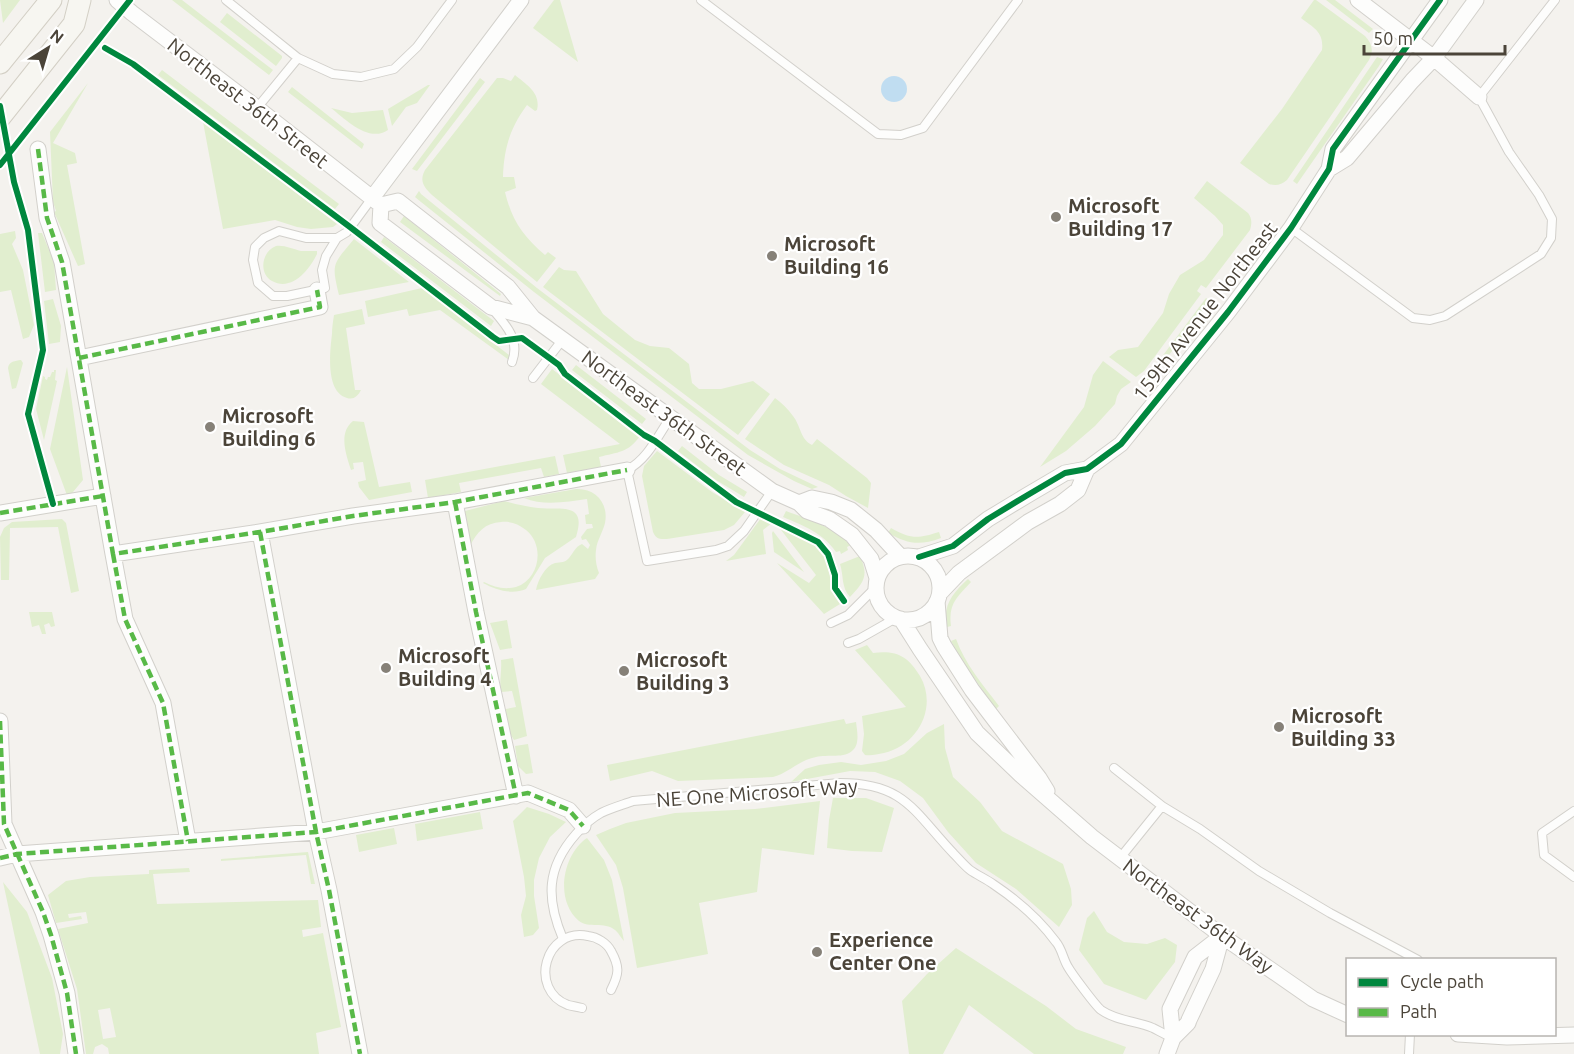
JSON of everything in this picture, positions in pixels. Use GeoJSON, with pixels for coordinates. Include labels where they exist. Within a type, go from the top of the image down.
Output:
{"type":"FeatureCollection","features":[{"type":"Feature","properties":{"kind":"main road"},"geometry":{"type":"LineString","coordinates":[[0,63],[51,0]]}},
{"type":"Feature","properties":{"kind":"main road"},"geometry":{"type":"LineString","coordinates":[[0,117],[74,24],[80,0]]}},
{"type":"Feature","properties":{"kind":"street","name":"Northeast 36th Street"},"geometry":{"type":"LineString","coordinates":[[117,0],[132,14],[257,108],[376,202],[398,201],[508,287],[533,318],[670,418],[772,491],[799,503],[807,511],[829,519],[852,536],[871,559],[876,583]]}},
{"type":"Feature","properties":{"kind":"street"},"geometry":{"type":"LineString","coordinates":[[376,202],[520,0]]}},
{"type":"Feature","properties":{"kind":"street"},"geometry":{"type":"LineString","coordinates":[[1358,0],[1411,39],[1479,97]]}},
{"type":"Feature","properties":{"kind":"street","name":"159th Avenue Northeast"},"geometry":{"type":"LineString","coordinates":[[919,557],[953,546],[988,519],[1065,472],[1087,469],[1121,444],[1228,312],[1291,228],[1329,169],[1332,149],[1440,0]]}},
{"type":"Feature","properties":{"kind":"street","name":"159th Avenue Northeast"},"geometry":{"type":"LineString","coordinates":[[1329,169],[1347,158],[1434,58],[1476,0]]}},
{"type":"Feature","properties":{"kind":"street"},"geometry":{"type":"LineString","coordinates":[[38,149],[47,218],[62,262],[125,619],[163,703],[188,841]]}},
{"type":"Feature","properties":{"kind":"street","name":"Northeast 36th Street"},"geometry":{"type":"LineString","coordinates":[[376,202],[380,224],[491,307],[533,318]]}},
{"type":"Feature","properties":{"kind":"street"},"geometry":{"type":"LineString","coordinates":[[79,358],[320,307],[317,290]]}},
{"type":"Feature","properties":{"kind":"street","name":"159th Avenue Northeast"},"geometry":{"type":"LineString","coordinates":[[938,597],[959,573],[1028,522],[1060,504],[1078,490],[1087,469]]}},
{"type":"Feature","properties":{"kind":"street"},"geometry":{"type":"LineString","coordinates":[[113,554],[454,502],[627,470]]}},
{"type":"Feature","properties":{"kind":"street"},"geometry":{"type":"LineString","coordinates":[[0,513],[103,496]]}},
{"type":"Feature","properties":{"kind":"street","name":"Northeast 36th Street"},"geometry":{"type":"LineString","coordinates":[[799,503],[812,498],[851,510],[876,530],[900,556]]}},
{"type":"Feature","properties":{"kind":"street"},"geometry":{"type":"LineString","coordinates":[[454,502],[516,796]]}},
{"type":"Feature","properties":{"kind":"street"},"geometry":{"type":"LineString","coordinates":[[260,532],[360,1054]]}},
{"type":"Feature","properties":{"kind":"street"},"geometry":{"type":"LineString","coordinates":[[900,556],[919,557],[927,561],[939,579],[938,597],[932,610],[912,620],[891,616],[877,599],[876,583],[882,568],[890,560],[900,556]]}},
{"type":"Feature","properties":{"kind":"street","name":"Northeast 36th Way"},"geometry":{"type":"LineString","coordinates":[[938,597],[940,638],[944,646],[972,690],[1039,778],[1056,806]]}},
{"type":"Feature","properties":{"kind":"street","name":"Northeast 36th Way"},"geometry":{"type":"LineString","coordinates":[[899,618],[977,733],[1021,775],[1120,858],[1222,936],[1313,999],[1346,1016]]}},
{"type":"Feature","properties":{"kind":"street"},"geometry":{"type":"LineString","coordinates":[[0,721],[4,824],[51,935],[67,993],[75,1054]]}},
{"type":"Feature","properties":{"kind":"street"},"geometry":{"type":"LineString","coordinates":[[0,858],[17,854],[316,832],[528,793],[569,810],[583,826]]}},
{"type":"Feature","properties":{"kind":"street"},"geometry":{"type":"LineString","coordinates":[[1173,1038],[1170,1009],[1195,957],[1222,936]]}},
{"type":"Feature","properties":{"kind":"street"},"geometry":{"type":"LineString","coordinates":[[1167,1054],[1173,1038],[1188,1023],[1213,969],[1222,936]]}},
{"type":"Feature","properties":{"kind":"street"},"geometry":{"type":"LineString","coordinates":[[1556,1036],[1574,1035]]}},
{"type":"Feature","properties":{"kind":"street"},"geometry":{"type":"LineString","coordinates":[[1482,1036],[1540,1036]]}},
{"type":"Feature","properties":{"kind":"lane"},"geometry":{"type":"LineString","coordinates":[[226,0],[298,58],[333,74],[361,77],[394,69],[417,46],[452,0]]}},
{"type":"Feature","properties":{"kind":"lane"},"geometry":{"type":"LineString","coordinates":[[701,0],[878,134],[901,135],[923,128],[1018,0]]}},
{"type":"Feature","properties":{"kind":"lane"},"geometry":{"type":"LineString","coordinates":[[1291,228],[1413,318],[1430,320],[1445,316],[1541,254],[1551,238],[1552,219],[1539,195],[1509,152],[1479,97],[1555,0]]}},
{"type":"Feature","properties":{"kind":"lane"},"geometry":{"type":"LineString","coordinates":[[257,108],[298,58]]}},
{"type":"Feature","properties":{"kind":"lane"},"geometry":{"type":"LineString","coordinates":[[337,238],[306,238],[279,231],[264,238],[255,247],[253,260],[258,282],[273,296],[287,296],[325,288],[322,270],[326,256],[337,238],[347,232],[376,202]]}},
{"type":"Feature","properties":{"kind":"lane"},"geometry":{"type":"LineString","coordinates":[[491,307],[511,334],[515,352],[512,362]]}},
{"type":"Feature","properties":{"kind":"lane"},"geometry":{"type":"LineString","coordinates":[[533,378],[563,339]]}},
{"type":"Feature","properties":{"kind":"lane"},"geometry":{"type":"LineString","coordinates":[[670,418],[642,459],[627,470],[646,561],[728,546],[744,531],[772,491]]}},
{"type":"Feature","properties":{"kind":"lane"},"geometry":{"type":"LineString","coordinates":[[831,623],[848,615],[876,583]]}},
{"type":"Feature","properties":{"kind":"lane"},"geometry":{"type":"LineString","coordinates":[[848,643],[899,618]]}},
{"type":"Feature","properties":{"kind":"lane"},"geometry":{"type":"LineString","coordinates":[[1114,768],[1162,806],[1200,829],[1259,871],[1330,913],[1416,958]]}},
{"type":"Feature","properties":{"kind":"lane","name":"NE One Microsoft Way"},"geometry":{"type":"LineString","coordinates":[[563,939],[552,905],[553,877],[562,853],[583,826],[601,813],[633,801],[856,783],[872,786],[901,798],[913,807],[932,831],[970,870],[1008,894],[1026,909],[1058,944],[1068,967],[1100,1009],[1119,1019],[1152,1028],[1173,1038]]}},
{"type":"Feature","properties":{"kind":"lane"},"geometry":{"type":"LineString","coordinates":[[1120,858],[1162,806]]}},
{"type":"Feature","properties":{"kind":"lane"},"geometry":{"type":"LineString","coordinates":[[1574,811],[1542,833],[1544,855],[1574,877]]}},
{"type":"Feature","properties":{"kind":"lane"},"geometry":{"type":"LineString","coordinates":[[582,1008],[567,1005],[554,995],[546,981],[545,964],[551,949],[563,939],[579,934],[595,937],[609,946],[617,961],[617,977],[611,990]]}},
{"type":"Feature","properties":{"kind":"lane"},"geometry":{"type":"LineString","coordinates":[[1409,1054],[1410,1036]]}},
{"type":"Feature","properties":{"kind":"green space"},"geometry":{"type":"Polygon","coordinates":[[[0,0],[20,0],[3,23],[0,0]]]}},
{"type":"Feature","properties":{"kind":"green space"},"geometry":{"type":"Polygon","coordinates":[[[172,0],[182,0],[273,70],[269,75],[172,0]]]}},
{"type":"Feature","properties":{"kind":"green space"},"geometry":{"type":"Polygon","coordinates":[[[554,0],[560,0],[578,62],[533,28],[554,0]]]}},
{"type":"Feature","properties":{"kind":"green space"},"geometry":{"type":"Polygon","coordinates":[[[1314,0],[1365,36],[1372,50],[1369,60],[1287,180],[1281,184],[1272,185],[1240,163],[1282,109],[1322,50],[1320,35],[1301,18],[1314,0]]]}},
{"type":"Feature","properties":{"kind":"green space"},"geometry":{"type":"Polygon","coordinates":[[[1326,0],[1335,0],[1373,29],[1369,33],[1326,0]]]}},
{"type":"Feature","properties":{"kind":"green space"},"geometry":{"type":"Polygon","coordinates":[[[227,13],[282,56],[276,66],[220,22],[227,13]]]}},
{"type":"Feature","properties":{"kind":"green space"},"geometry":{"type":"Polygon","coordinates":[[[1377,57],[1383,59],[1379,66],[1297,184],[1293,181],[1377,57]]]}},
{"type":"Feature","properties":{"kind":"green space"},"geometry":{"type":"Polygon","coordinates":[[[162,70],[339,204],[335,209],[158,75],[162,70]]]}},
{"type":"Feature","properties":{"kind":"green space"},"geometry":{"type":"Polygon","coordinates":[[[515,75],[535,94],[538,104],[535,111],[527,105],[512,130],[503,177],[514,177],[516,188],[505,192],[519,227],[545,255],[548,252],[556,258],[537,282],[432,195],[422,181],[425,170],[497,78],[511,81],[515,75]]]}},
{"type":"Feature","properties":{"kind":"green space"},"geometry":{"type":"Polygon","coordinates":[[[480,78],[485,82],[417,171],[412,169],[480,78]]]}},
{"type":"Feature","properties":{"kind":"green space"},"geometry":{"type":"Polygon","coordinates":[[[88,83],[53,143],[75,153],[77,163],[67,165],[85,264],[78,266],[54,212],[56,211],[53,202],[50,132],[88,83]]]}},
{"type":"Feature","properties":{"kind":"green space"},"geometry":{"type":"Polygon","coordinates":[[[430,85],[417,103],[406,107],[392,126],[388,109],[430,85]]]}},
{"type":"Feature","properties":{"kind":"green space"},"geometry":{"type":"Polygon","coordinates":[[[292,87],[364,144],[362,149],[288,92],[292,87]]]}},
{"type":"Feature","properties":{"kind":"green space"},"geometry":{"type":"Polygon","coordinates":[[[331,108],[352,113],[383,110],[388,130],[373,134],[366,132],[351,124],[331,108]]]}},
{"type":"Feature","properties":{"kind":"green space"},"geometry":{"type":"Polygon","coordinates":[[[203,122],[337,224],[333,227],[311,229],[275,220],[223,229],[203,122]]]}},
{"type":"Feature","properties":{"kind":"green space"},"geometry":{"type":"Polygon","coordinates":[[[1207,181],[1248,213],[1251,221],[1250,230],[1206,288],[1201,285],[1197,291],[1201,294],[1144,371],[1136,377],[1109,357],[1118,350],[1138,347],[1163,313],[1169,294],[1180,275],[1204,260],[1223,235],[1223,225],[1194,198],[1207,181]]]}},
{"type":"Feature","properties":{"kind":"green space"},"geometry":{"type":"Polygon","coordinates":[[[419,191],[537,288],[750,450],[780,469],[818,487],[812,489],[794,481],[748,455],[534,292],[421,202],[415,197],[419,191]]]}},
{"type":"Feature","properties":{"kind":"green space"},"geometry":{"type":"Polygon","coordinates":[[[404,216],[501,294],[500,296],[400,222],[404,216]]]}},
{"type":"Feature","properties":{"kind":"green space"},"geometry":{"type":"Polygon","coordinates":[[[15,231],[16,238],[12,244],[23,270],[34,325],[29,337],[23,339],[11,290],[0,292],[0,234],[15,231]]]}},
{"type":"Feature","properties":{"kind":"green space"},"geometry":{"type":"Polygon","coordinates":[[[38,233],[42,233],[54,262],[56,290],[45,292],[38,233]]]}},
{"type":"Feature","properties":{"kind":"green space"},"geometry":{"type":"Polygon","coordinates":[[[384,237],[494,321],[491,326],[381,242],[384,237]]]}},
{"type":"Feature","properties":{"kind":"green space"},"geometry":{"type":"Polygon","coordinates":[[[354,239],[409,282],[339,295],[335,276],[336,264],[354,239]]]}},
{"type":"Feature","properties":{"kind":"green space"},"geometry":{"type":"Polygon","coordinates":[[[276,246],[301,251],[317,251],[317,254],[310,266],[299,277],[286,284],[279,284],[268,277],[263,268],[265,257],[276,246]]]}},
{"type":"Feature","properties":{"kind":"green space"},"geometry":{"type":"Polygon","coordinates":[[[559,267],[576,271],[603,314],[635,340],[650,346],[669,348],[689,364],[692,383],[699,389],[721,389],[753,381],[770,394],[738,435],[543,287],[559,267]]]}},
{"type":"Feature","properties":{"kind":"green space"},"geometry":{"type":"Polygon","coordinates":[[[422,288],[509,355],[509,360],[440,310],[409,316],[407,309],[368,317],[365,301],[422,288]]]}},
{"type":"Feature","properties":{"kind":"green space"},"geometry":{"type":"Polygon","coordinates":[[[1206,298],[1210,301],[1153,376],[1144,383],[1142,380],[1149,374],[1206,298]]]}},
{"type":"Feature","properties":{"kind":"green space"},"geometry":{"type":"Polygon","coordinates":[[[53,299],[61,326],[60,342],[49,344],[44,301],[53,299]]]}},
{"type":"Feature","properties":{"kind":"green space"},"geometry":{"type":"Polygon","coordinates":[[[362,309],[365,324],[346,328],[355,390],[361,390],[355,397],[347,398],[335,388],[330,370],[334,315],[362,309]]]}},
{"type":"Feature","properties":{"kind":"green space"},"geometry":{"type":"Polygon","coordinates":[[[21,360],[23,363],[17,385],[12,389],[8,368],[13,362],[21,360]]]}},
{"type":"Feature","properties":{"kind":"green space"},"geometry":{"type":"Polygon","coordinates":[[[1103,361],[1131,382],[1121,389],[1115,404],[1095,426],[1066,451],[1040,467],[1084,407],[1093,375],[1103,361]]]}},
{"type":"Feature","properties":{"kind":"green space"},"geometry":{"type":"Polygon","coordinates":[[[576,365],[646,419],[642,424],[572,370],[576,365]]]}},
{"type":"Feature","properties":{"kind":"green space"},"geometry":{"type":"Polygon","coordinates":[[[67,367],[83,480],[68,498],[50,449],[67,367]]]}},
{"type":"Feature","properties":{"kind":"green space"},"geometry":{"type":"Polygon","coordinates":[[[552,369],[640,436],[636,442],[622,451],[599,457],[601,467],[567,473],[563,455],[620,444],[541,384],[552,369]]]}},
{"type":"Feature","properties":{"kind":"green space"},"geometry":{"type":"Polygon","coordinates":[[[56,370],[55,380],[57,381],[44,440],[36,409],[43,376],[47,380],[56,370]]]}},
{"type":"Feature","properties":{"kind":"green space"},"geometry":{"type":"Polygon","coordinates":[[[775,398],[793,416],[808,442],[812,445],[817,439],[867,478],[871,483],[868,508],[829,485],[784,465],[745,439],[775,398]]]}},
{"type":"Feature","properties":{"kind":"green space"},"geometry":{"type":"Polygon","coordinates":[[[353,421],[364,422],[379,487],[410,482],[412,492],[369,500],[358,482],[366,480],[363,462],[353,463],[354,469],[351,470],[345,451],[344,438],[348,426],[353,421]]]}},
{"type":"Feature","properties":{"kind":"green space"},"geometry":{"type":"Polygon","coordinates":[[[682,446],[719,475],[747,492],[744,497],[716,480],[678,451],[682,446]]]}},
{"type":"Feature","properties":{"kind":"green space"},"geometry":{"type":"Polygon","coordinates":[[[657,451],[712,492],[745,512],[734,525],[724,530],[667,539],[657,537],[653,532],[642,476],[644,466],[657,451]]]}},
{"type":"Feature","properties":{"kind":"green space"},"geometry":{"type":"Polygon","coordinates":[[[555,456],[559,474],[544,477],[541,468],[459,483],[461,492],[428,498],[425,480],[555,456]]]}},
{"type":"Feature","properties":{"kind":"green space"},"geometry":{"type":"Polygon","coordinates":[[[576,489],[595,494],[605,509],[605,523],[596,553],[599,573],[595,579],[536,590],[540,578],[548,567],[566,561],[582,544],[588,549],[590,545],[586,539],[582,540],[581,537],[587,529],[593,528],[592,524],[586,524],[585,515],[589,514],[587,499],[547,503],[524,498],[576,489]]]}},
{"type":"Feature","properties":{"kind":"green space"},"geometry":{"type":"Polygon","coordinates":[[[504,501],[534,508],[570,510],[578,518],[579,526],[576,537],[545,558],[526,589],[515,592],[493,588],[483,583],[507,588],[524,583],[535,569],[537,561],[538,553],[532,536],[514,523],[495,523],[482,529],[470,546],[461,512],[504,501]]]}},
{"type":"Feature","properties":{"kind":"green space"},"geometry":{"type":"Polygon","coordinates":[[[786,511],[828,528],[851,545],[841,554],[840,551],[836,552],[819,535],[783,517],[786,511]]]}},
{"type":"Feature","properties":{"kind":"green space"},"geometry":{"type":"Polygon","coordinates":[[[761,518],[772,523],[763,530],[766,554],[726,561],[734,555],[761,518]]]}},
{"type":"Feature","properties":{"kind":"green space"},"geometry":{"type":"Polygon","coordinates":[[[62,519],[66,523],[79,591],[71,593],[58,527],[10,528],[9,580],[1,580],[0,537],[4,528],[12,522],[62,519]]]}},
{"type":"Feature","properties":{"kind":"green space"},"geometry":{"type":"Polygon","coordinates":[[[778,526],[821,550],[828,563],[832,592],[840,604],[824,614],[777,563],[809,583],[816,575],[778,526]]]}},
{"type":"Feature","properties":{"kind":"green space"},"geometry":{"type":"Polygon","coordinates":[[[891,528],[914,537],[939,532],[941,538],[920,543],[908,542],[888,533],[891,528]]]}},
{"type":"Feature","properties":{"kind":"green space"},"geometry":{"type":"Polygon","coordinates":[[[773,531],[804,572],[774,552],[773,531]]]}},
{"type":"Feature","properties":{"kind":"green space"},"geometry":{"type":"Polygon","coordinates":[[[860,556],[864,578],[850,597],[844,586],[840,564],[860,556]]]}},
{"type":"Feature","properties":{"kind":"green space"},"geometry":{"type":"Polygon","coordinates":[[[968,579],[971,582],[952,606],[951,626],[947,627],[947,606],[968,579]]]}},
{"type":"Feature","properties":{"kind":"green space"},"geometry":{"type":"Polygon","coordinates":[[[29,612],[52,612],[55,626],[51,627],[49,623],[44,625],[46,634],[42,634],[39,625],[32,627],[29,612]]]}},
{"type":"Feature","properties":{"kind":"green space"},"geometry":{"type":"Polygon","coordinates":[[[507,620],[512,648],[500,650],[490,623],[507,620]]]}},
{"type":"Feature","properties":{"kind":"green space"},"geometry":{"type":"Polygon","coordinates":[[[956,639],[969,666],[999,706],[996,709],[964,664],[951,641],[956,639]]]}},
{"type":"Feature","properties":{"kind":"green space"},"geometry":{"type":"Polygon","coordinates":[[[867,645],[873,653],[895,654],[906,659],[920,676],[927,700],[922,723],[906,742],[896,749],[870,755],[865,755],[862,751],[864,734],[862,716],[906,707],[855,650],[867,645]]]}},
{"type":"Feature","properties":{"kind":"green space"},"geometry":{"type":"Polygon","coordinates":[[[513,658],[527,736],[514,740],[504,718],[506,709],[516,707],[512,691],[501,692],[500,684],[501,660],[513,658]]]}},
{"type":"Feature","properties":{"kind":"green space"},"geometry":{"type":"Polygon","coordinates":[[[844,719],[846,724],[856,722],[857,741],[850,753],[810,759],[773,777],[678,781],[652,771],[610,781],[607,765],[844,719]]]}},
{"type":"Feature","properties":{"kind":"green space"},"geometry":{"type":"Polygon","coordinates":[[[944,724],[945,748],[953,777],[980,802],[1002,831],[1063,864],[1071,889],[1072,905],[1059,927],[1016,889],[976,863],[948,832],[923,798],[900,781],[875,772],[850,771],[791,782],[805,769],[819,765],[841,762],[861,765],[886,761],[904,754],[927,733],[944,724]]]}},
{"type":"Feature","properties":{"kind":"green space"},"geometry":{"type":"Polygon","coordinates":[[[528,744],[533,773],[526,774],[518,766],[515,746],[528,744]]]}},
{"type":"Feature","properties":{"kind":"green space"},"geometry":{"type":"Polygon","coordinates":[[[833,798],[866,798],[894,808],[882,852],[827,848],[833,798]]]}},
{"type":"Feature","properties":{"kind":"green space"},"geometry":{"type":"Polygon","coordinates":[[[820,801],[814,855],[762,848],[757,892],[699,903],[708,954],[637,968],[623,888],[616,865],[596,835],[626,823],[675,813],[755,809],[820,801]]]}},
{"type":"Feature","properties":{"kind":"green space"},"geometry":{"type":"Polygon","coordinates":[[[527,807],[566,822],[550,837],[539,858],[534,880],[534,896],[539,928],[533,935],[524,937],[521,915],[526,896],[513,821],[527,807]]]}},
{"type":"Feature","properties":{"kind":"green space"},"geometry":{"type":"Polygon","coordinates":[[[480,812],[483,829],[417,841],[415,824],[480,812]]]}},
{"type":"Feature","properties":{"kind":"green space"},"geometry":{"type":"Polygon","coordinates":[[[394,828],[397,844],[359,852],[356,835],[394,828]]]}},
{"type":"Feature","properties":{"kind":"green space"},"geometry":{"type":"Polygon","coordinates":[[[587,838],[604,860],[612,880],[624,941],[611,927],[587,925],[579,921],[571,912],[566,901],[564,890],[567,866],[579,845],[587,838]]]}},
{"type":"Feature","properties":{"kind":"green space"},"geometry":{"type":"Polygon","coordinates":[[[308,852],[315,884],[311,884],[306,855],[221,861],[221,859],[308,852]]]}},
{"type":"Feature","properties":{"kind":"green space"},"geometry":{"type":"Polygon","coordinates":[[[189,868],[190,872],[153,874],[157,904],[318,900],[321,927],[302,930],[303,937],[323,933],[341,1027],[316,1033],[319,1054],[109,1054],[108,1048],[102,1044],[95,1047],[93,1054],[86,1054],[77,989],[58,929],[88,923],[86,912],[68,914],[69,918],[81,916],[82,919],[56,923],[48,895],[66,881],[90,877],[149,874],[149,870],[189,868]],[[110,1008],[98,1010],[103,1039],[116,1037],[110,1008]]]}},
{"type":"Feature","properties":{"kind":"green space"},"geometry":{"type":"Polygon","coordinates":[[[3,882],[27,912],[52,978],[63,1034],[60,1054],[40,1054],[3,882]]]}},
{"type":"Feature","properties":{"kind":"green space"},"geometry":{"type":"Polygon","coordinates":[[[1094,911],[1107,932],[1124,942],[1147,944],[1165,938],[1177,945],[1175,962],[1146,1000],[1104,984],[1079,950],[1087,918],[1094,911]]]}},
{"type":"Feature","properties":{"kind":"green space"},"geometry":{"type":"Polygon","coordinates":[[[956,948],[1046,1006],[1076,1029],[1126,1047],[1123,1054],[1034,1054],[969,1005],[943,1054],[909,1054],[902,1001],[956,948]]]}},
{"type":"Feature","properties":{"kind":"water"},"geometry":{"type":"Polygon","coordinates":[[[894,76],[903,80],[907,89],[903,98],[894,102],[885,98],[881,89],[885,80],[894,76]]]}},
{"type":"Feature","properties":{"kind":"marked path"},"geometry":{"type":"LineString","coordinates":[[38,149],[47,218],[62,262],[113,554],[455,502],[627,470]]}},
{"type":"Feature","properties":{"kind":"marked path"},"geometry":{"type":"LineString","coordinates":[[79,358],[320,307],[317,290]]}},
{"type":"Feature","properties":{"kind":"marked path"},"geometry":{"type":"LineString","coordinates":[[0,513],[103,496]]}},
{"type":"Feature","properties":{"kind":"marked path"},"geometry":{"type":"LineString","coordinates":[[455,502],[516,796]]}},
{"type":"Feature","properties":{"kind":"marked path"},"geometry":{"type":"LineString","coordinates":[[260,532],[360,1054]]}},
{"type":"Feature","properties":{"kind":"marked path"},"geometry":{"type":"LineString","coordinates":[[113,554],[125,619],[163,703],[188,841]]}},
{"type":"Feature","properties":{"kind":"marked path"},"geometry":{"type":"LineString","coordinates":[[0,721],[4,824],[51,935],[67,993],[76,1054]]}},
{"type":"Feature","properties":{"kind":"marked path"},"geometry":{"type":"LineString","coordinates":[[0,858],[17,854],[316,832],[528,793],[569,810],[583,826]]}},
{"type":"Feature","properties":{"kind":"cycle path"},"geometry":{"type":"LineString","coordinates":[[0,165],[130,0]]}},
{"type":"Feature","properties":{"kind":"cycle path"},"geometry":{"type":"LineString","coordinates":[[919,557],[953,546],[988,519],[1065,473],[1087,469],[1121,444],[1228,312],[1291,228],[1329,169],[1333,149],[1440,0]]}},
{"type":"Feature","properties":{"kind":"cycle path"},"geometry":{"type":"LineString","coordinates":[[105,48],[133,64],[493,337],[499,341],[522,338],[559,365],[565,374],[644,435],[736,502],[818,542],[828,554],[835,575],[835,588],[844,601]]}},
{"type":"Feature","properties":{"kind":"cycle path"},"geometry":{"type":"LineString","coordinates":[[0,106],[14,182],[28,230],[43,350],[28,414],[53,504]]}},
{"type":"Feature","properties":{"kind":"place","name":"Microsoft Building 17"},"geometry":{"type":"Point","coordinates":[1056,217]}},
{"type":"Feature","properties":{"kind":"place","name":"Microsoft Building 16"},"geometry":{"type":"Point","coordinates":[772,256]}},
{"type":"Feature","properties":{"kind":"place","name":"Microsoft Building 6"},"geometry":{"type":"Point","coordinates":[210,427]}},
{"type":"Feature","properties":{"kind":"place","name":"Microsoft Building 4"},"geometry":{"type":"Point","coordinates":[386,668]}},
{"type":"Feature","properties":{"kind":"place","name":"Microsoft Building 3"},"geometry":{"type":"Point","coordinates":[624,671]}},
{"type":"Feature","properties":{"kind":"place","name":"Microsoft Building 33"},"geometry":{"type":"Point","coordinates":[1279,727]}},
{"type":"Feature","properties":{"kind":"place","name":"Experience Center One"},"geometry":{"type":"Point","coordinates":[817,952]}}]}
